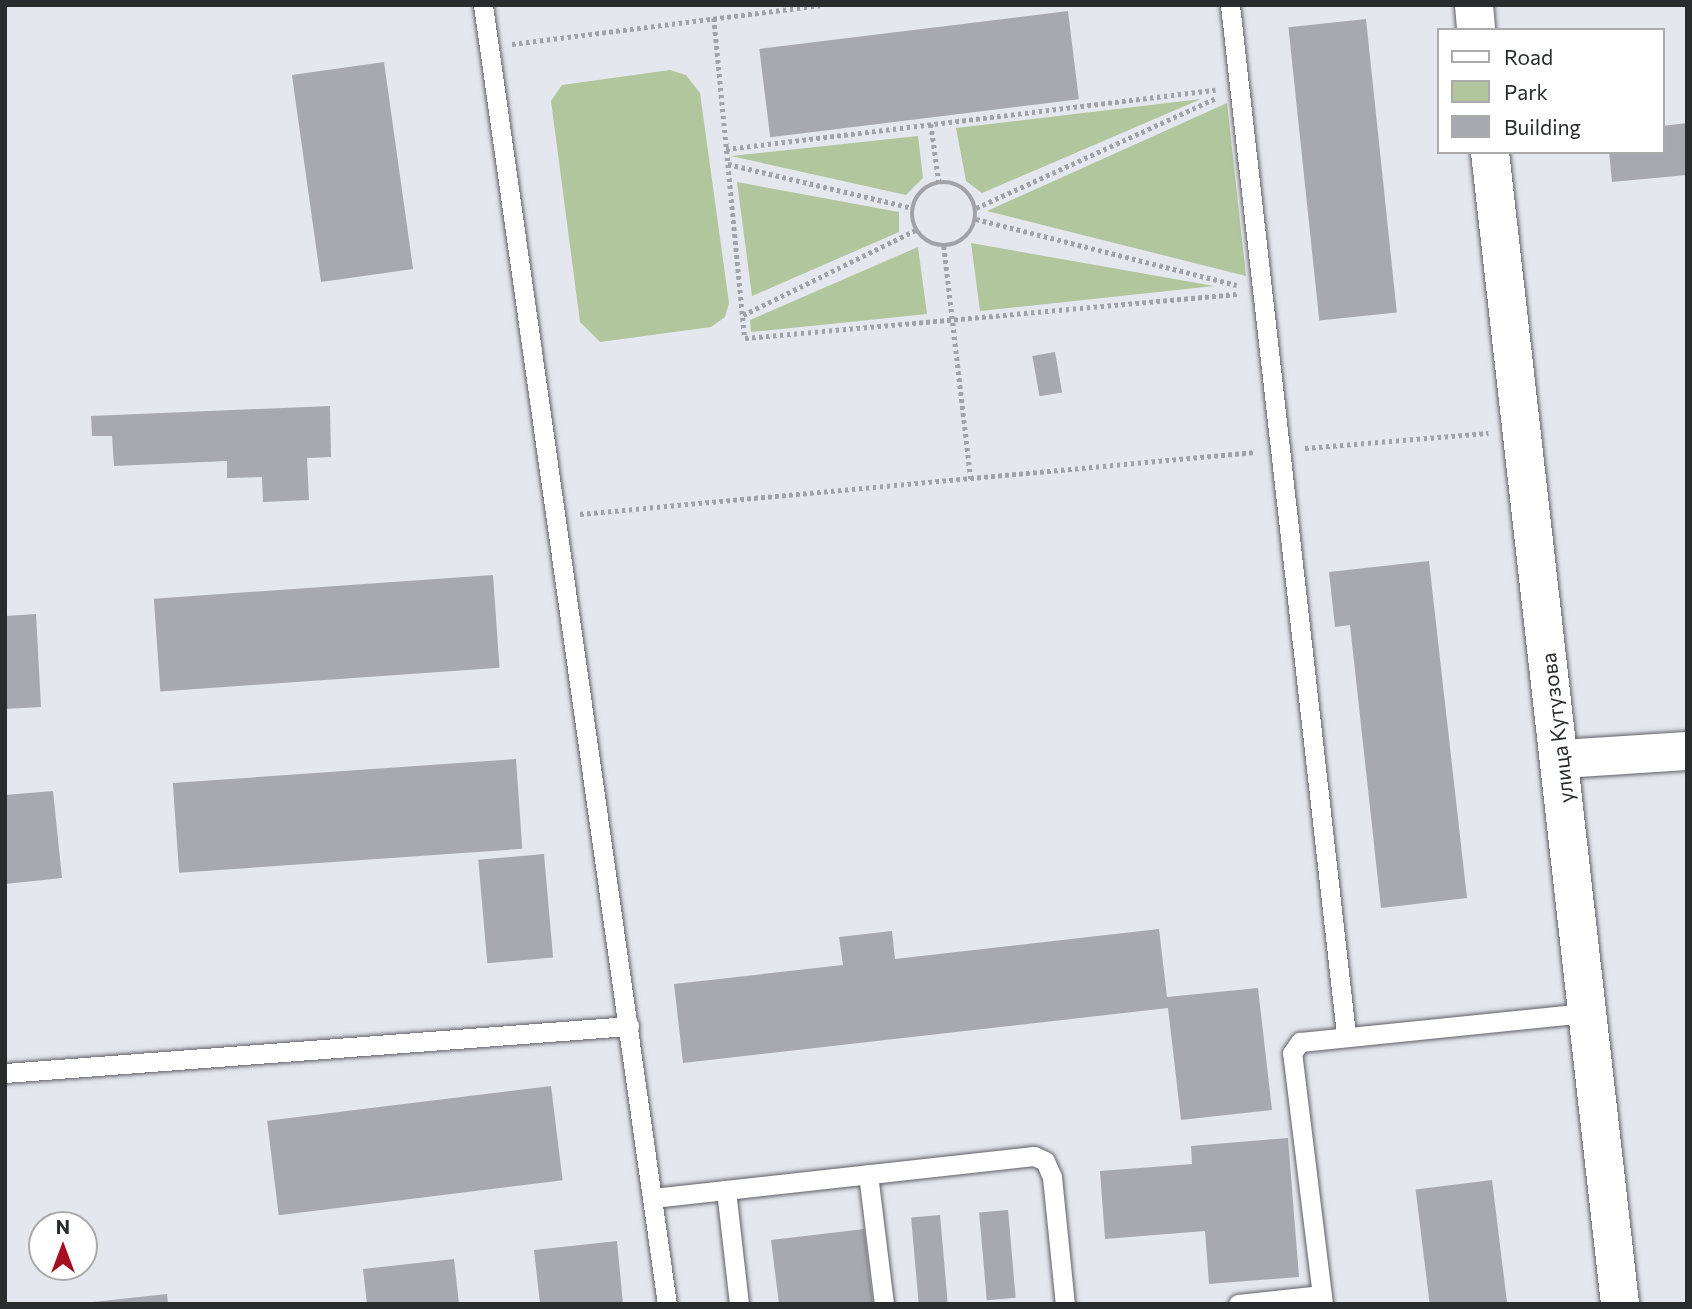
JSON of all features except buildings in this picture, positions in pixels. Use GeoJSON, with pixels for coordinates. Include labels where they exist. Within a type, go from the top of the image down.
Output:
{"type":"FeatureCollection","features":[{"type":"Feature","properties":{"kind":"street"},"geometry":{"type":"LineString","coordinates":[[1474,5],[1476,28]]}},
{"type":"Feature","properties":{"kind":"street","name":"улица Кутузова"},"geometry":{"type":"LineString","coordinates":[[1490,154],[1562,759],[1586,1013],[1620,1304]]}},
{"type":"Feature","properties":{"kind":"street"},"geometry":{"type":"LineString","coordinates":[[1562,759],[1687,751]]}},
{"type":"Feature","properties":{"kind":"lane"},"geometry":{"type":"LineString","coordinates":[[483,5],[559,516],[667,1304]]}},
{"type":"Feature","properties":{"kind":"lane"},"geometry":{"type":"LineString","coordinates":[[1230,5],[1346,1034]]}},
{"type":"Feature","properties":{"kind":"lane"},"geometry":{"type":"LineString","coordinates":[[1238,1304],[1323,1299],[1292,1053],[1300,1042],[1346,1034],[1586,1013]]}},
{"type":"Feature","properties":{"kind":"lane"},"geometry":{"type":"LineString","coordinates":[[5,1073],[629,1027]]}},
{"type":"Feature","properties":{"kind":"lane"},"geometry":{"type":"LineString","coordinates":[[653,1198],[1034,1156],[1045,1161],[1052,1177],[1065,1304]]}},
{"type":"Feature","properties":{"kind":"lane"},"geometry":{"type":"LineString","coordinates":[[868,1174],[884,1304]]}},
{"type":"Feature","properties":{"kind":"lane"},"geometry":{"type":"LineString","coordinates":[[726,1190],[739,1304]]}},
{"type":"Feature","properties":{"kind":"path"},"geometry":{"type":"LineString","coordinates":[[490,46],[820,5]]}},
{"type":"Feature","properties":{"kind":"path"},"geometry":{"type":"LineString","coordinates":[[714,18],[746,338],[1262,292]]}},
{"type":"Feature","properties":{"kind":"path"},"geometry":{"type":"LineString","coordinates":[[726,149],[1239,87]]}},
{"type":"Feature","properties":{"kind":"path"},"geometry":{"type":"LineString","coordinates":[[976,208],[1239,87]]}},
{"type":"Feature","properties":{"kind":"path"},"geometry":{"type":"LineString","coordinates":[[931,124],[939,182]]}},
{"type":"Feature","properties":{"kind":"path"},"geometry":{"type":"LineString","coordinates":[[727,164],[912,208]]}},
{"type":"Feature","properties":{"kind":"path"},"geometry":{"type":"LineString","coordinates":[[939,182],[965,189],[976,208],[976,219],[965,239],[944,246],[928,242],[916,230],[912,208],[923,189],[939,182]]}},
{"type":"Feature","properties":{"kind":"path"},"geometry":{"type":"LineString","coordinates":[[976,219],[1262,292]]}},
{"type":"Feature","properties":{"kind":"path"},"geometry":{"type":"LineString","coordinates":[[743,315],[916,230]]}},
{"type":"Feature","properties":{"kind":"path"},"geometry":{"type":"LineString","coordinates":[[944,246],[971,479]]}},
{"type":"Feature","properties":{"kind":"path"},"geometry":{"type":"LineString","coordinates":[[559,516],[1469,435]]}},
{"type":"Feature","properties":{"kind":"green space"},"geometry":{"type":"Polygon","coordinates":[[[670,70],[686,75],[700,93],[729,303],[725,317],[711,327],[600,342],[580,322],[551,101],[562,85],[670,70]]]}},
{"type":"Feature","properties":{"kind":"green space"},"geometry":{"type":"Polygon","coordinates":[[[1201,99],[982,193],[966,181],[956,128],[1201,99]]]}},
{"type":"Feature","properties":{"kind":"green space"},"geometry":{"type":"Polygon","coordinates":[[[1227,103],[1246,276],[987,211],[1227,103]]]}},
{"type":"Feature","properties":{"kind":"green space"},"geometry":{"type":"Polygon","coordinates":[[[918,136],[923,178],[906,195],[731,156],[918,136]]]}},
{"type":"Feature","properties":{"kind":"green space"},"geometry":{"type":"Polygon","coordinates":[[[737,182],[899,212],[899,232],[752,296],[737,182]]]}},
{"type":"Feature","properties":{"kind":"green space"},"geometry":{"type":"Polygon","coordinates":[[[971,243],[1214,286],[980,311],[971,243]]]}},
{"type":"Feature","properties":{"kind":"green space"},"geometry":{"type":"Polygon","coordinates":[[[918,247],[927,314],[751,332],[750,320],[918,247]]]}}]}
